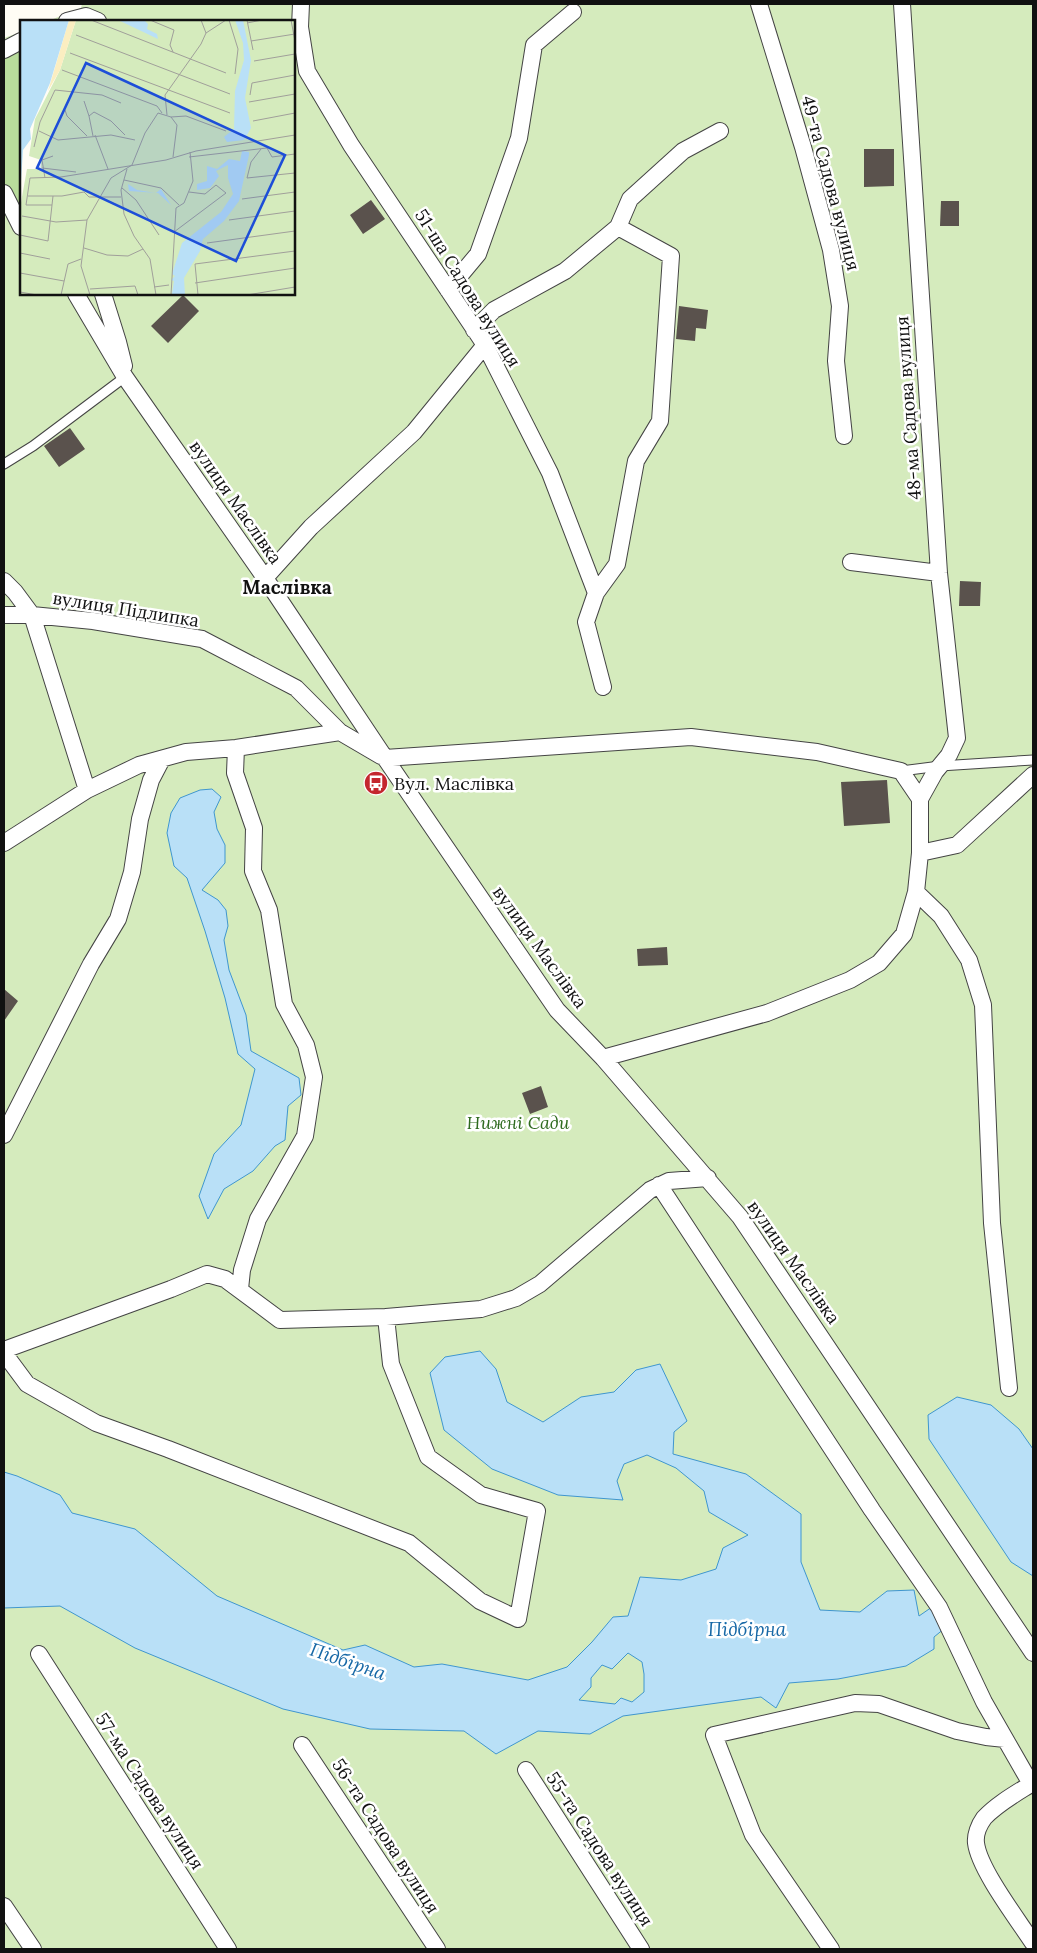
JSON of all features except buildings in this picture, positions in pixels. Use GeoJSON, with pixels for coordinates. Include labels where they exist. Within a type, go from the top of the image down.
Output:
{"type":"FeatureCollection","features":[{"type":"Feature","properties":{"kind":"street","name":"51-ша Садова вулиця"},"geometry":{"type":"LineString","coordinates":[[301,4],[300,27],[307,71],[351,145],[485,346],[550,473],[596,593]]}},
{"type":"Feature","properties":{"kind":"street","name":"49-та Садова вулиця"},"geometry":{"type":"LineString","coordinates":[[759,4],[800,138],[831,250],[840,306],[836,361],[844,436]]}},
{"type":"Feature","properties":{"kind":"street","name":"48-ма Садова вулиця"},"geometry":{"type":"LineString","coordinates":[[902,4],[939,573],[957,738],[949,756],[940,766],[920,799]]}},
{"type":"Feature","properties":{"kind":"street"},"geometry":{"type":"LineString","coordinates":[[448,290],[478,254],[519,138],[534,45],[573,12]]}},
{"type":"Feature","properties":{"kind":"street"},"geometry":{"type":"LineString","coordinates":[[71,20],[86,16],[96,20]]}},
{"type":"Feature","properties":{"kind":"street"},"geometry":{"type":"LineString","coordinates":[[4,50],[20,42]]}},
{"type":"Feature","properties":{"kind":"street"},"geometry":{"type":"LineString","coordinates":[[474,330],[494,310],[565,271],[618,227],[630,199],[683,151],[720,131]]}},
{"type":"Feature","properties":{"kind":"street"},"geometry":{"type":"LineString","coordinates":[[4,193],[20,224]]}},
{"type":"Feature","properties":{"kind":"street"},"geometry":{"type":"LineString","coordinates":[[602,687],[586,622],[596,593],[617,564],[636,461],[660,421],[670,256],[618,227]]}},
{"type":"Feature","properties":{"kind":"street","name":"вулиця Маслівка"},"geometry":{"type":"LineString","coordinates":[[77,295],[124,378],[265,578],[557,1010],[603,1058],[740,1217],[777,1269],[1033,1653]]}},
{"type":"Feature","properties":{"kind":"street"},"geometry":{"type":"LineString","coordinates":[[103,295],[124,365],[124,378]]}},
{"type":"Feature","properties":{"kind":"street"},"geometry":{"type":"LineString","coordinates":[[265,578],[311,527],[414,432],[485,346]]}},
{"type":"Feature","properties":{"kind":"street"},"geometry":{"type":"LineString","coordinates":[[851,562],[939,573]]}},
{"type":"Feature","properties":{"kind":"street"},"geometry":{"type":"LineString","coordinates":[[4,581],[32,615],[87,790]]}},
{"type":"Feature","properties":{"kind":"street","name":"вулиця Підлипка"},"geometry":{"type":"LineString","coordinates":[[4,615],[32,615],[93,621],[202,640],[296,688],[340,732],[385,758]]}},
{"type":"Feature","properties":{"kind":"street"},"geometry":{"type":"LineString","coordinates":[[4,843],[87,790],[139,765],[186,752],[236,748],[340,732]]}},
{"type":"Feature","properties":{"kind":"street"},"geometry":{"type":"LineString","coordinates":[[385,758],[691,737],[817,752],[902,772],[920,799],[920,853],[916,892],[904,934],[879,963],[850,980],[767,1013],[603,1058]]}},
{"type":"Feature","properties":{"kind":"street"},"geometry":{"type":"LineString","coordinates":[[236,748],[235,774],[254,828],[253,872],[269,910],[284,1004],[306,1045],[314,1077],[305,1136],[258,1219],[242,1270],[240,1288]]}},
{"type":"Feature","properties":{"kind":"street"},"geometry":{"type":"LineString","coordinates":[[4,1135],[91,964],[118,919],[132,872],[140,819],[151,780],[162,759]]}},
{"type":"Feature","properties":{"kind":"street"},"geometry":{"type":"LineString","coordinates":[[920,853],[957,845],[1033,775]]}},
{"type":"Feature","properties":{"kind":"street"},"geometry":{"type":"LineString","coordinates":[[916,892],[941,916],[969,960],[983,1005],[992,1223],[1009,1388]]}},
{"type":"Feature","properties":{"kind":"street"},"geometry":{"type":"LineString","coordinates":[[386,1318],[391,1364],[428,1457],[481,1495],[536,1511],[518,1620],[480,1601],[409,1543],[96,1423],[27,1384],[4,1352],[206,1274],[225,1279],[240,1288],[280,1320],[386,1318],[482,1309],[516,1298],[540,1284],[650,1190],[669,1181],[708,1178]]}},
{"type":"Feature","properties":{"kind":"street"},"geometry":{"type":"LineString","coordinates":[[659,1185],[872,1510],[939,1607],[984,1702],[1032,1786],[995,1808],[983,1820],[975,1841],[982,1865],[1033,1944]]}},
{"type":"Feature","properties":{"kind":"street","name":"57-ма Садова вулиця"},"geometry":{"type":"LineString","coordinates":[[39,1654],[228,1949]]}},
{"type":"Feature","properties":{"kind":"street"},"geometry":{"type":"LineString","coordinates":[[831,1949],[753,1835],[714,1735],[854,1703],[879,1704],[957,1731],[986,1738],[1005,1739]]}},
{"type":"Feature","properties":{"kind":"street","name":"56-та Садова вулиця"},"geometry":{"type":"LineString","coordinates":[[302,1745],[436,1949]]}},
{"type":"Feature","properties":{"kind":"street","name":"55-та Садова вулиця"},"geometry":{"type":"LineString","coordinates":[[526,1770],[641,1949]]}},
{"type":"Feature","properties":{"kind":"street"},"geometry":{"type":"LineString","coordinates":[[4,1906],[33,1949]]}},
{"type":"Feature","properties":{"kind":"lane"},"geometry":{"type":"LineString","coordinates":[[4,464],[33,446],[124,378]]}},
{"type":"Feature","properties":{"kind":"lane"},"geometry":{"type":"LineString","coordinates":[[902,772],[940,766],[1033,760]]}},
{"type":"Feature","properties":{"kind":"green space","name":"Нижні Сади"},"geometry":{"type":"Polygon","coordinates":[[[82,4],[1033,4],[1033,1949],[4,1949],[4,38],[20,32],[20,295],[295,295],[295,20],[51,20],[81,8],[82,4]]]}},
{"type":"Feature","properties":{"kind":"green space"},"geometry":{"type":"Polygon","coordinates":[[[20,50],[20,217],[4,184],[4,55],[20,50]]]}},
{"type":"Feature","properties":{"kind":"water"},"geometry":{"type":"Polygon","coordinates":[[[212,789],[221,797],[214,812],[217,829],[225,845],[225,863],[202,890],[218,900],[226,910],[228,926],[224,940],[229,970],[246,1015],[251,1051],[299,1078],[301,1095],[288,1106],[285,1140],[275,1146],[253,1171],[224,1189],[208,1219],[199,1196],[214,1154],[241,1125],[255,1069],[238,1054],[225,998],[205,931],[187,878],[174,866],[167,833],[171,813],[180,798],[200,790],[212,789]]]}},
{"type":"Feature","properties":{"kind":"water","name":"Підбірна"},"geometry":{"type":"Polygon","coordinates":[[[480,1351],[496,1369],[507,1402],[543,1422],[581,1397],[614,1392],[636,1370],[660,1364],[687,1421],[674,1432],[673,1454],[746,1474],[801,1514],[801,1562],[820,1610],[860,1612],[887,1591],[914,1590],[919,1616],[932,1607],[945,1628],[934,1637],[934,1649],[906,1666],[838,1679],[789,1683],[776,1708],[761,1697],[623,1716],[590,1734],[538,1731],[496,1754],[464,1731],[370,1729],[283,1709],[135,1648],[60,1606],[4,1608],[4,1472],[60,1495],[72,1513],[135,1529],[217,1596],[343,1650],[365,1645],[414,1667],[442,1664],[528,1680],[567,1667],[613,1617],[628,1616],[640,1577],[681,1580],[716,1569],[723,1548],[748,1535],[709,1512],[704,1491],[676,1468],[647,1455],[624,1464],[617,1481],[623,1500],[558,1495],[492,1469],[444,1430],[430,1373],[445,1357],[480,1351]],[[628,1653],[612,1669],[602,1665],[591,1678],[591,1687],[579,1700],[615,1704],[621,1698],[632,1702],[644,1692],[642,1662],[628,1653]]]}},
{"type":"Feature","properties":{"kind":"water"},"geometry":{"type":"Polygon","coordinates":[[[957,1397],[991,1405],[1019,1429],[1033,1449],[1033,1576],[1011,1562],[929,1439],[928,1415],[957,1397]]]}},
{"type":"Feature","properties":{"kind":"place","name":"Вул. Маслівка"},"geometry":{"type":"Point","coordinates":[376,783]}},
{"type":"Feature","properties":{"kind":"district","name":"Маслівка"},"geometry":{"type":"Point","coordinates":[287,587]}}]}
